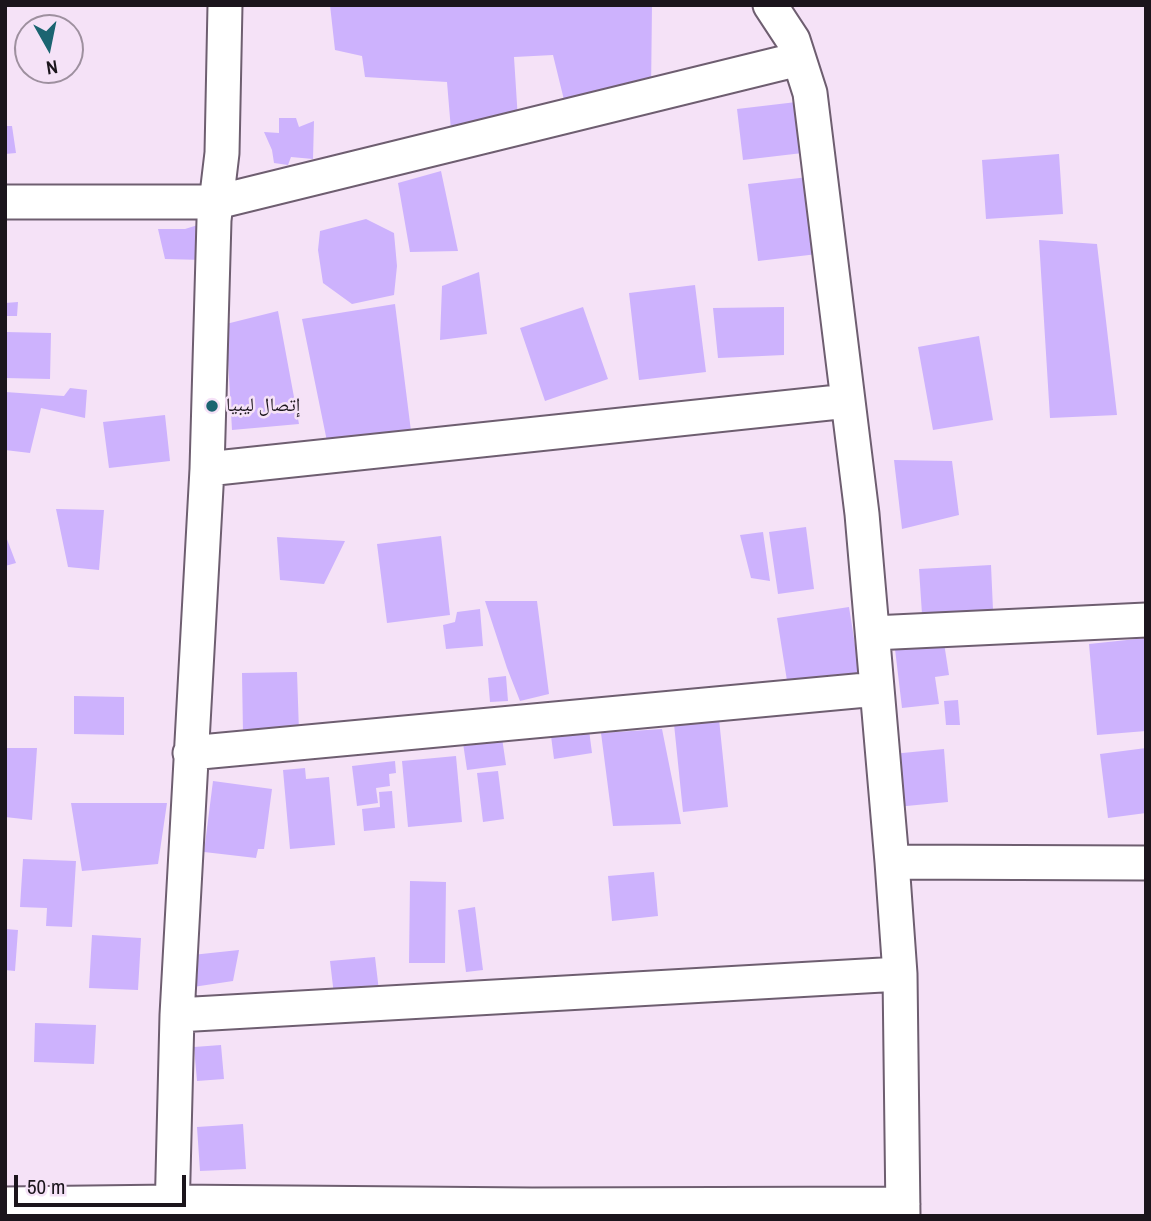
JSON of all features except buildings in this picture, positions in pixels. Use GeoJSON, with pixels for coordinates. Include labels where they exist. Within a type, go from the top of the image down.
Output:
{"type":"FeatureCollection","features":[{"type":"Feature","properties":{"kind":"street"},"geometry":{"type":"LineString","coordinates":[[172,1209],[177,1015],[207,469],[214,220],[222,153],[225,5]]}},
{"type":"Feature","properties":{"kind":"street"},"geometry":{"type":"LineString","coordinates":[[5,1204],[172,1209],[532,1205],[903,1210],[900,974],[862,514],[810,93],[793,40],[770,5]]}},
{"type":"Feature","properties":{"kind":"street"},"geometry":{"type":"LineString","coordinates":[[5,202],[218,202],[799,59]]}},
{"type":"Feature","properties":{"kind":"street"},"geometry":{"type":"LineString","coordinates":[[207,469],[848,401]]}},
{"type":"Feature","properties":{"kind":"street"},"geometry":{"type":"LineString","coordinates":[[873,633],[1146,620]]}},
{"type":"Feature","properties":{"kind":"street"},"geometry":{"type":"LineString","coordinates":[[190,753],[877,689]]}},
{"type":"Feature","properties":{"kind":"street"},"geometry":{"type":"LineString","coordinates":[[892,862],[1146,863]]}},
{"type":"Feature","properties":{"kind":"street"},"geometry":{"type":"LineString","coordinates":[[177,1015],[900,974]]}},
{"type":"Feature","properties":{"kind":"place","name":"إتصال ليبيا"},"geometry":{"type":"Point","coordinates":[212,406]}}]}
